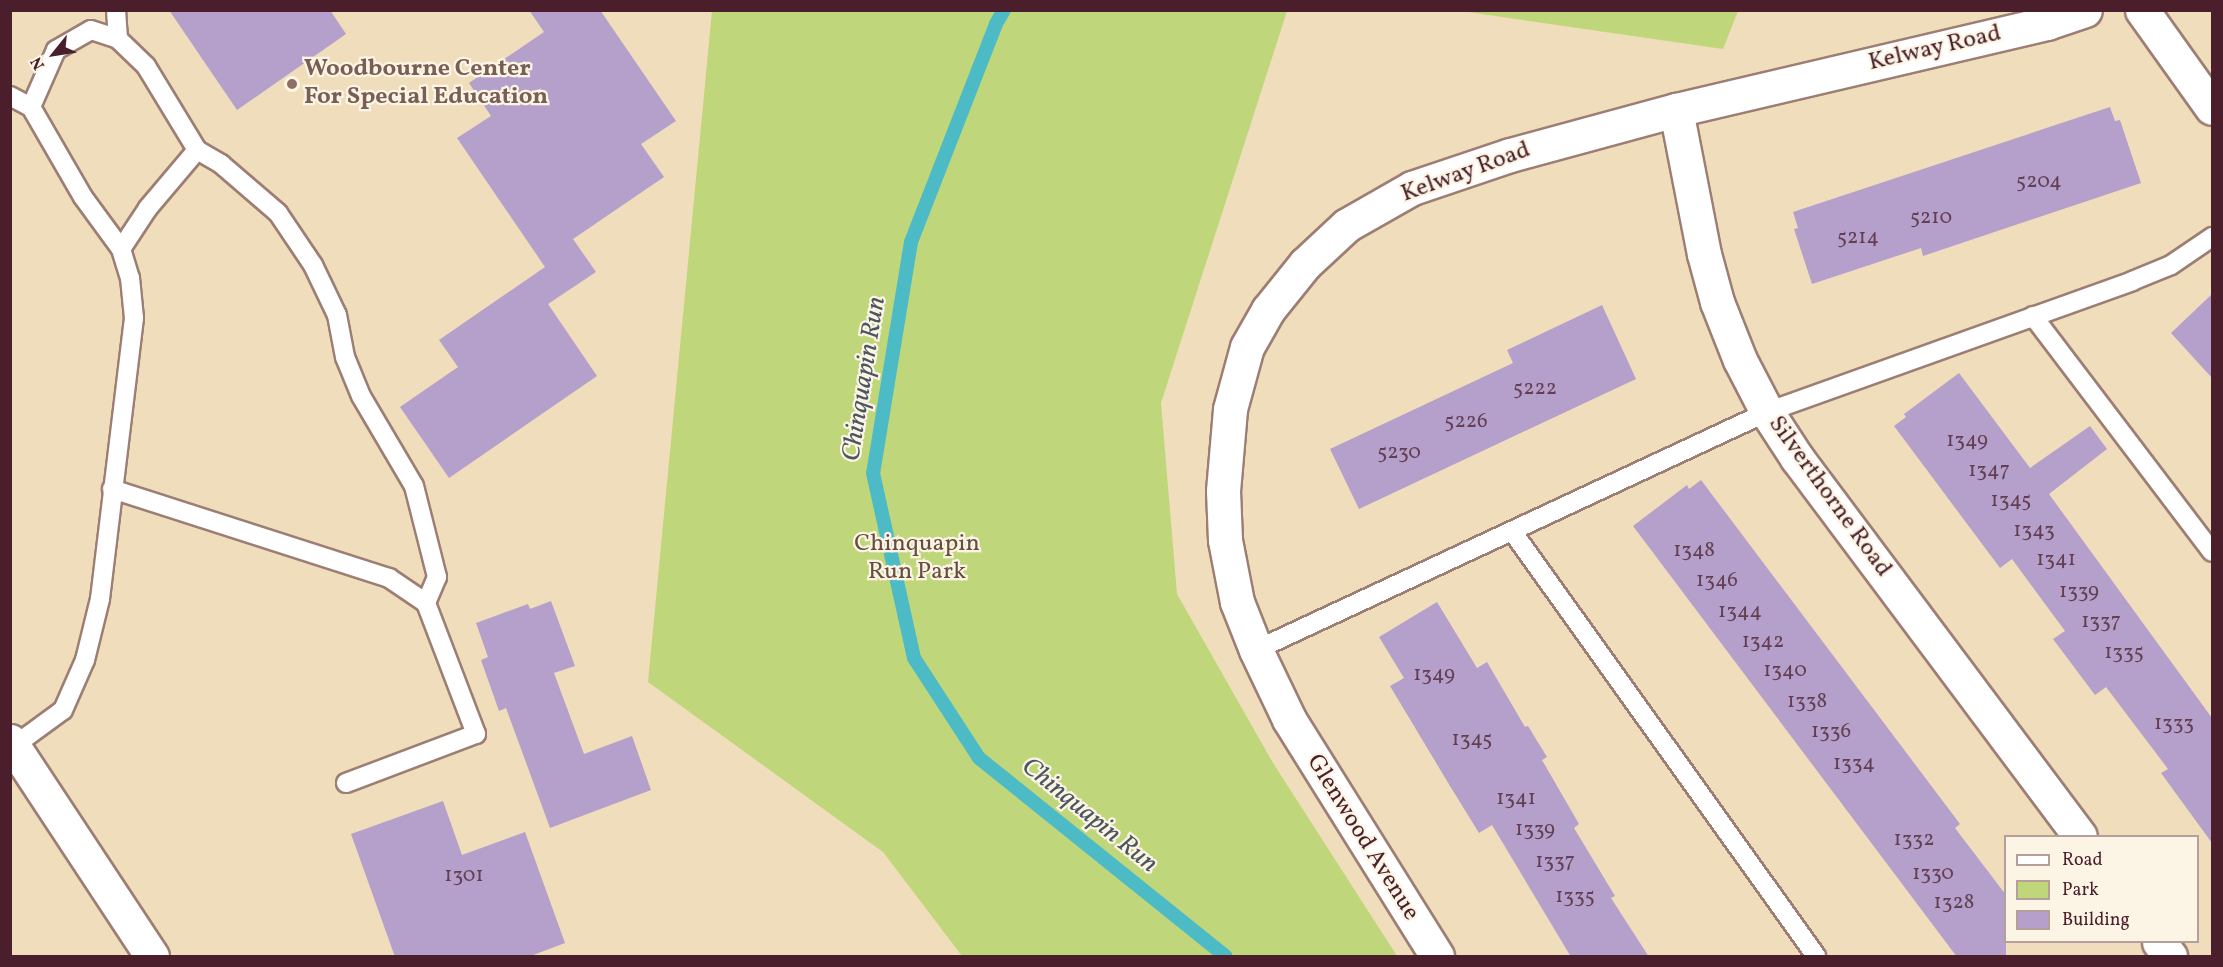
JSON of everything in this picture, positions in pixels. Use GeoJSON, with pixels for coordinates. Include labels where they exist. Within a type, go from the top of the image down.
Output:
{"type":"FeatureCollection","features":[{"type":"Feature","properties":{"kind":"street","name":"Kelway Road"},"geometry":{"type":"LineString","coordinates":[[1289,719],[1256,650],[1237,602],[1225,540],[1223,491],[1230,409],[1247,347],[1268,310],[1305,264],[1347,225],[1412,188],[1510,155],[1676,110],[2036,26],[2085,10]]}},
{"type":"Feature","properties":{"kind":"street"},"geometry":{"type":"LineString","coordinates":[[2142,10],[2212,108]]}},
{"type":"Feature","properties":{"kind":"street","name":"Silverthorne Road"},"geometry":{"type":"LineString","coordinates":[[1676,110],[1704,254],[1717,302],[1740,360],[1767,412],[1797,458],[2079,835]]}},
{"type":"Feature","properties":{"kind":"street","name":"Glenwood Avenue"},"geometry":{"type":"LineString","coordinates":[[1289,719],[1437,957]]}},
{"type":"Feature","properties":{"kind":"street"},"geometry":{"type":"LineString","coordinates":[[12,745],[152,957]]}},
{"type":"Feature","properties":{"kind":"street"},"geometry":{"type":"LineString","coordinates":[[2160,943],[2170,957]]}},
{"type":"Feature","properties":{"kind":"lane"},"geometry":{"type":"LineString","coordinates":[[116,10],[118,39]]}},
{"type":"Feature","properties":{"kind":"lane"},"geometry":{"type":"LineString","coordinates":[[31,107],[56,50],[91,30],[118,39],[146,66],[197,150],[221,164],[278,213],[313,265],[337,315],[345,357],[361,396],[414,486],[437,577],[426,603]]}},
{"type":"Feature","properties":{"kind":"lane"},"geometry":{"type":"LineString","coordinates":[[10,96],[31,107],[83,197],[121,249],[130,278],[134,318],[100,599],[86,660],[63,710],[12,745]]}},
{"type":"Feature","properties":{"kind":"lane"},"geometry":{"type":"LineString","coordinates":[[121,249],[148,208],[197,150]]}},
{"type":"Feature","properties":{"kind":"lane"},"geometry":{"type":"LineString","coordinates":[[1256,650],[1767,412],[2171,266],[2212,237]]}},
{"type":"Feature","properties":{"kind":"lane"},"geometry":{"type":"LineString","coordinates":[[2033,316],[2212,552]]}},
{"type":"Feature","properties":{"kind":"lane"},"geometry":{"type":"LineString","coordinates":[[112,489],[389,578],[426,603],[476,734],[346,783]]}},
{"type":"Feature","properties":{"kind":"lane"},"geometry":{"type":"LineString","coordinates":[[1512,531],[1816,957]]}},
{"type":"Feature","properties":{"kind":"green space","name":"Chinquapin Run Park"},"geometry":{"type":"Polygon","coordinates":[[[712,11],[1287,11],[1161,403],[1177,594],[1273,763],[1397,956],[962,956],[883,852],[648,682],[712,11]]]}},
{"type":"Feature","properties":{"kind":"green space"},"geometry":{"type":"Polygon","coordinates":[[[1461,11],[1738,11],[1723,49],[1461,11]]]}},
{"type":"Feature","properties":{"kind":"building"},"geometry":{"type":"Polygon","coordinates":[[[169,10],[330,10],[346,34],[237,110],[169,10]]]}},
{"type":"Feature","properties":{"kind":"building"},"geometry":{"type":"Polygon","coordinates":[[[529,10],[600,10],[676,121],[641,144],[664,177],[573,239],[596,272],[548,304],[597,376],[449,478],[400,407],[458,367],[439,340],[545,267],[457,138],[491,116],[469,83],[544,32],[529,10]]]}},
{"type":"Feature","properties":{"kind":"building"},"geometry":{"type":"Polygon","coordinates":[[[2110,107],[2115,121],[2120,120],[2141,183],[1923,256],[1921,248],[1812,284],[1794,229],[1798,228],[1793,212],[2110,107]]]}},
{"type":"Feature","properties":{"kind":"building"},"geometry":{"type":"Polygon","coordinates":[[[2212,294],[2212,378],[2171,333],[2212,294]]]}},
{"type":"Feature","properties":{"kind":"building"},"geometry":{"type":"Polygon","coordinates":[[[1602,305],[1636,379],[1359,509],[1330,449],[1513,363],[1507,350],[1602,305]]]}},
{"type":"Feature","properties":{"kind":"building"},"geometry":{"type":"Polygon","coordinates":[[[1959,373],[2030,468],[2090,426],[2107,449],[2049,494],[2212,718],[2212,843],[2161,773],[2168,769],[2106,687],[2095,695],[2053,639],[2065,631],[2012,559],[2000,568],[1894,426],[1906,417],[1904,414],[1959,373]]]}},
{"type":"Feature","properties":{"kind":"building"},"geometry":{"type":"Polygon","coordinates":[[[1701,480],[1960,824],[1955,828],[2004,892],[2006,957],[1957,957],[1633,526],[1687,485],[1689,489],[1701,480]]]}},
{"type":"Feature","properties":{"kind":"building"},"geometry":{"type":"Polygon","coordinates":[[[551,601],[575,666],[554,673],[584,754],[632,736],[651,790],[550,828],[506,708],[499,711],[481,660],[488,657],[476,623],[528,604],[530,609],[551,601]]]}},
{"type":"Feature","properties":{"kind":"building"},"geometry":{"type":"Polygon","coordinates":[[[1437,602],[1477,668],[1487,662],[1525,727],[1528,726],[1547,757],[1542,760],[1579,824],[1574,828],[1615,896],[1611,898],[1649,957],[1571,957],[1492,825],[1479,833],[1390,686],[1404,678],[1379,637],[1437,602]]]}},
{"type":"Feature","properties":{"kind":"building"},"geometry":{"type":"Polygon","coordinates":[[[443,801],[462,855],[525,832],[565,943],[528,957],[395,957],[351,834],[443,801]]]}},
{"type":"Feature","properties":{"kind":"waterway","name":"Chinquapin Run"},"geometry":{"type":"LineString","coordinates":[[1004,10],[996,24],[911,242],[873,473],[914,658],[979,758],[1225,956]]}},
{"type":"Feature","properties":{"kind":"place","name":"Woodbourne Center For Special Education"},"geometry":{"type":"Point","coordinates":[292,84]}}]}
